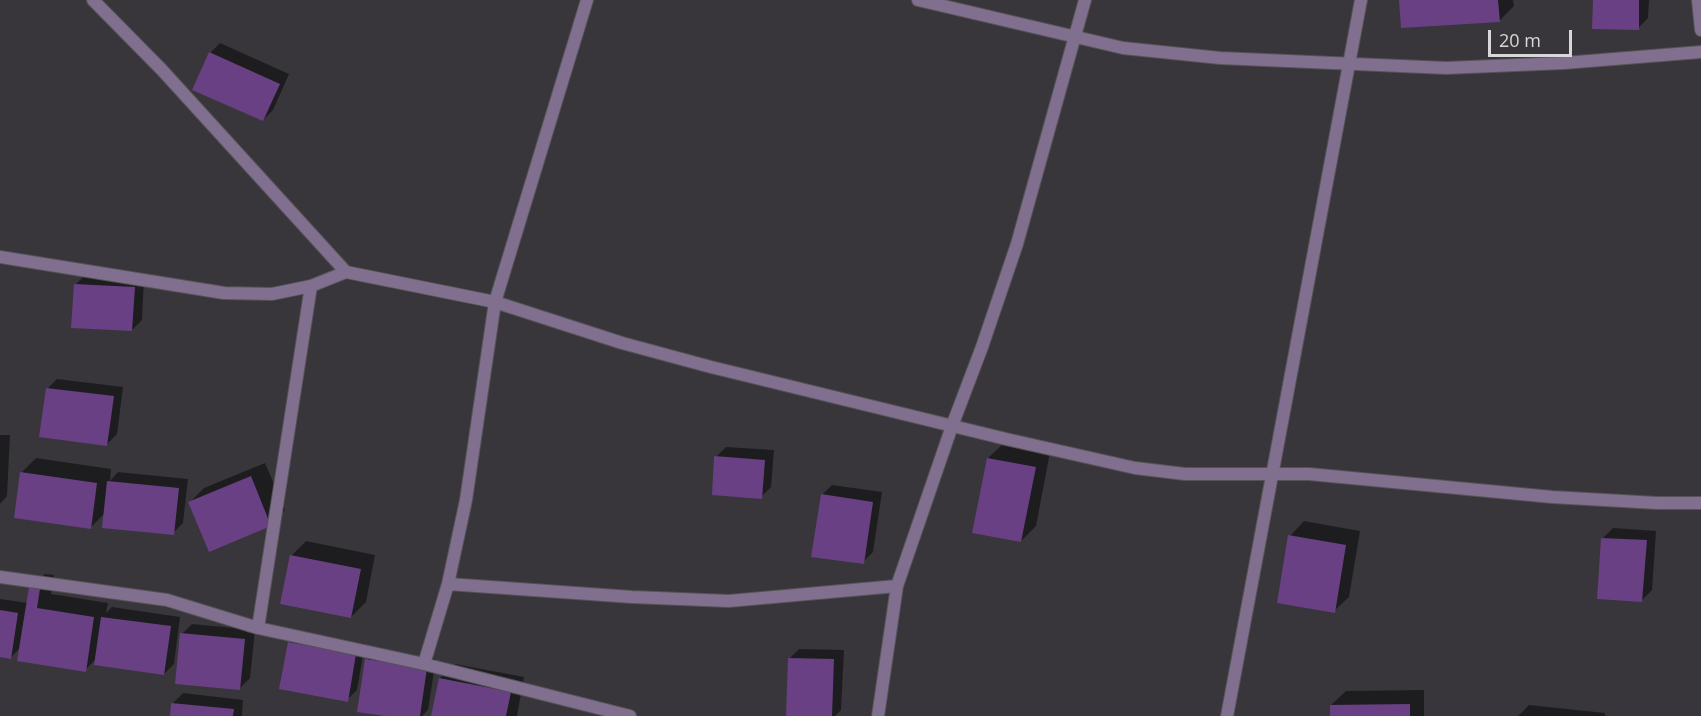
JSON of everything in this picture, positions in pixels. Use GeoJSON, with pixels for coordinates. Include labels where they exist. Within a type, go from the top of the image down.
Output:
{"type":"FeatureCollection","features":[{"type":"Feature","properties":{"kind":"street"},"geometry":{"type":"LineString","coordinates":[[93,0],[162,70],[346,272]]}},
{"type":"Feature","properties":{"kind":"street"},"geometry":{"type":"LineString","coordinates":[[424,664],[448,584],[466,500],[495,302],[587,0]]}},
{"type":"Feature","properties":{"kind":"street"},"geometry":{"type":"LineString","coordinates":[[918,0],[1123,48],[1220,58],[1446,68],[1564,63],[1701,52]]}},
{"type":"Feature","properties":{"kind":"street"},"geometry":{"type":"LineString","coordinates":[[879,716],[897,586],[1017,244],[1073,36],[1085,0]]}},
{"type":"Feature","properties":{"kind":"street"},"geometry":{"type":"LineString","coordinates":[[1227,716],[1270,475],[1361,0]]}},
{"type":"Feature","properties":{"kind":"street"},"geometry":{"type":"LineString","coordinates":[[1698,0],[1701,30]]}},
{"type":"Feature","properties":{"kind":"street"},"geometry":{"type":"LineString","coordinates":[[0,257],[224,293],[272,294],[311,286],[346,272],[495,302],[622,343],[711,368],[1135,468],[1185,474],[1320,475],[1612,502],[1701,503]]}},
{"type":"Feature","properties":{"kind":"street"},"geometry":{"type":"LineString","coordinates":[[258,628],[311,286]]}},
{"type":"Feature","properties":{"kind":"street"},"geometry":{"type":"LineString","coordinates":[[0,577],[167,600],[258,628],[424,664],[630,716]]}},
{"type":"Feature","properties":{"kind":"street"},"geometry":{"type":"LineString","coordinates":[[448,584],[632,597],[729,601],[897,586]]}},
{"type":"Feature","properties":{"kind":"building"},"geometry":{"type":"Polygon","coordinates":[[[1399,0],[1498,0],[1500,22],[1401,28],[1399,0]]]}},
{"type":"Feature","properties":{"kind":"building"},"geometry":{"type":"Polygon","coordinates":[[[1593,0],[1639,0],[1639,30],[1592,29],[1593,0]]]}},
{"type":"Feature","properties":{"kind":"building"},"geometry":{"type":"Polygon","coordinates":[[[209,52],[280,84],[263,121],[192,90],[209,52]]]}},
{"type":"Feature","properties":{"kind":"building"},"geometry":{"type":"Polygon","coordinates":[[[74,284],[135,287],[132,331],[71,328],[74,284]]]}},
{"type":"Feature","properties":{"kind":"building"},"geometry":{"type":"Polygon","coordinates":[[[46,388],[114,396],[107,446],[39,437],[46,388]]]}},
{"type":"Feature","properties":{"kind":"building"},"geometry":{"type":"Polygon","coordinates":[[[714,456],[765,460],[762,499],[712,495],[714,456]]]}},
{"type":"Feature","properties":{"kind":"building"},"geometry":{"type":"Polygon","coordinates":[[[987,458],[1036,467],[1021,542],[972,533],[987,458]]]}},
{"type":"Feature","properties":{"kind":"building"},"geometry":{"type":"Polygon","coordinates":[[[20,472],[97,483],[91,529],[14,518],[20,472]]]}},
{"type":"Feature","properties":{"kind":"building"},"geometry":{"type":"Polygon","coordinates":[[[251,476],[271,526],[209,552],[188,502],[251,476]]]}},
{"type":"Feature","properties":{"kind":"building"},"geometry":{"type":"Polygon","coordinates":[[[107,481],[179,488],[174,535],[102,528],[107,481]]]}},
{"type":"Feature","properties":{"kind":"building"},"geometry":{"type":"Polygon","coordinates":[[[821,494],[873,502],[864,564],[811,557],[821,494]]]}},
{"type":"Feature","properties":{"kind":"building"},"geometry":{"type":"Polygon","coordinates":[[[1288,535],[1346,545],[1335,613],[1277,603],[1288,535]]]}},
{"type":"Feature","properties":{"kind":"building"},"geometry":{"type":"Polygon","coordinates":[[[1601,538],[1647,540],[1642,602],[1597,599],[1601,538]]]}},
{"type":"Feature","properties":{"kind":"building"},"geometry":{"type":"Polygon","coordinates":[[[290,555],[361,569],[351,618],[280,604],[290,555]]]}},
{"type":"Feature","properties":{"kind":"building"},"geometry":{"type":"Polygon","coordinates":[[[29,587],[40,589],[37,608],[94,617],[86,672],[17,661],[29,587]]]}},
{"type":"Feature","properties":{"kind":"building"},"geometry":{"type":"Polygon","coordinates":[[[0,610],[18,613],[11,659],[0,657],[0,610]]]}},
{"type":"Feature","properties":{"kind":"building"},"geometry":{"type":"Polygon","coordinates":[[[101,617],[171,626],[164,675],[94,665],[101,617]]]}},
{"type":"Feature","properties":{"kind":"building"},"geometry":{"type":"Polygon","coordinates":[[[180,633],[245,639],[240,690],[175,684],[180,633]]]}},
{"type":"Feature","properties":{"kind":"building"},"geometry":{"type":"Polygon","coordinates":[[[288,642],[356,654],[348,702],[279,689],[288,642]]]}},
{"type":"Feature","properties":{"kind":"building"},"geometry":{"type":"Polygon","coordinates":[[[788,658],[834,659],[832,716],[786,716],[788,658]]]}},
{"type":"Feature","properties":{"kind":"building"},"geometry":{"type":"Polygon","coordinates":[[[365,659],[427,668],[420,716],[385,716],[357,712],[365,659]]]}},
{"type":"Feature","properties":{"kind":"building"},"geometry":{"type":"Polygon","coordinates":[[[439,678],[511,692],[506,716],[431,716],[439,678]]]}},
{"type":"Feature","properties":{"kind":"building"},"geometry":{"type":"Polygon","coordinates":[[[171,703],[234,709],[233,716],[170,716],[171,703]]]}},
{"type":"Feature","properties":{"kind":"building"},"geometry":{"type":"Polygon","coordinates":[[[1410,704],[1410,716],[1330,716],[1330,705],[1410,704]]]}}]}
